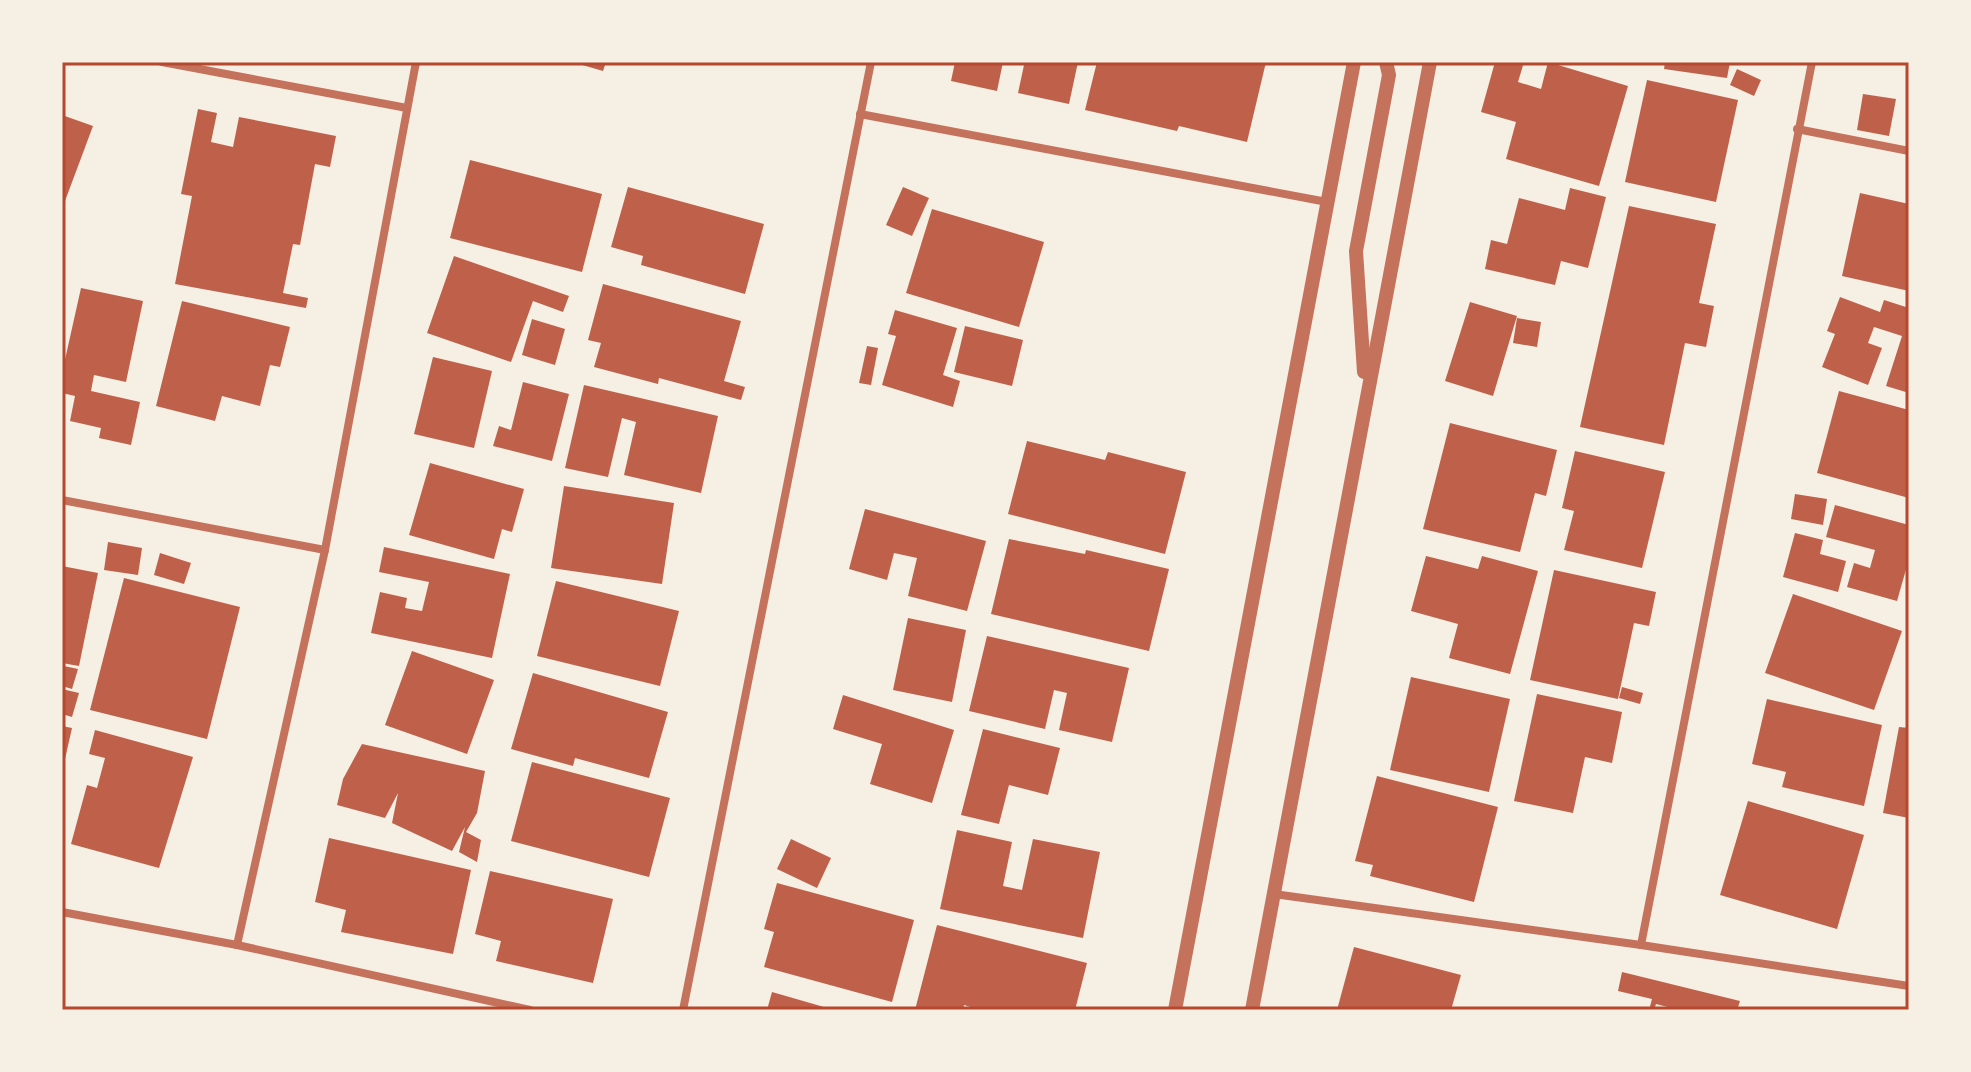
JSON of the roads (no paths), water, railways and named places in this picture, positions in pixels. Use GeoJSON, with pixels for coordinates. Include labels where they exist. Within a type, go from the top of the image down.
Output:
{"type":"FeatureCollection","features":[{"type":"Feature","properties":{"kind":"street"},"geometry":{"type":"LineString","coordinates":[[162,62],[407,108]]}},
{"type":"Feature","properties":{"kind":"street"},"geometry":{"type":"LineString","coordinates":[[237,945],[325,550],[416,62]]}},
{"type":"Feature","properties":{"kind":"street"},"geometry":{"type":"LineString","coordinates":[[683,1010],[871,62]]}},
{"type":"Feature","properties":{"kind":"street"},"geometry":{"type":"LineString","coordinates":[[1366,393],[1356,251],[1389,75],[1386,62]]}},
{"type":"Feature","properties":{"kind":"street"},"geometry":{"type":"LineString","coordinates":[[1252,1010],[1430,62]]}},
{"type":"Feature","properties":{"kind":"street"},"geometry":{"type":"LineString","coordinates":[[1641,945],[1812,62]]}},
{"type":"Feature","properties":{"kind":"street"},"geometry":{"type":"LineString","coordinates":[[1175,1010],[1354,65]]}},
{"type":"Feature","properties":{"kind":"street"},"geometry":{"type":"LineString","coordinates":[[860,114],[1327,202]]}},
{"type":"Feature","properties":{"kind":"street"},"geometry":{"type":"LineString","coordinates":[[1797,129],[1909,151]]}},
{"type":"Feature","properties":{"kind":"street"},"geometry":{"type":"LineString","coordinates":[[62,500],[325,550]]}},
{"type":"Feature","properties":{"kind":"street"},"geometry":{"type":"LineString","coordinates":[[1274,894],[1909,986]]}},
{"type":"Feature","properties":{"kind":"street"},"geometry":{"type":"LineString","coordinates":[[62,912],[237,945],[530,1010]]}}]}
